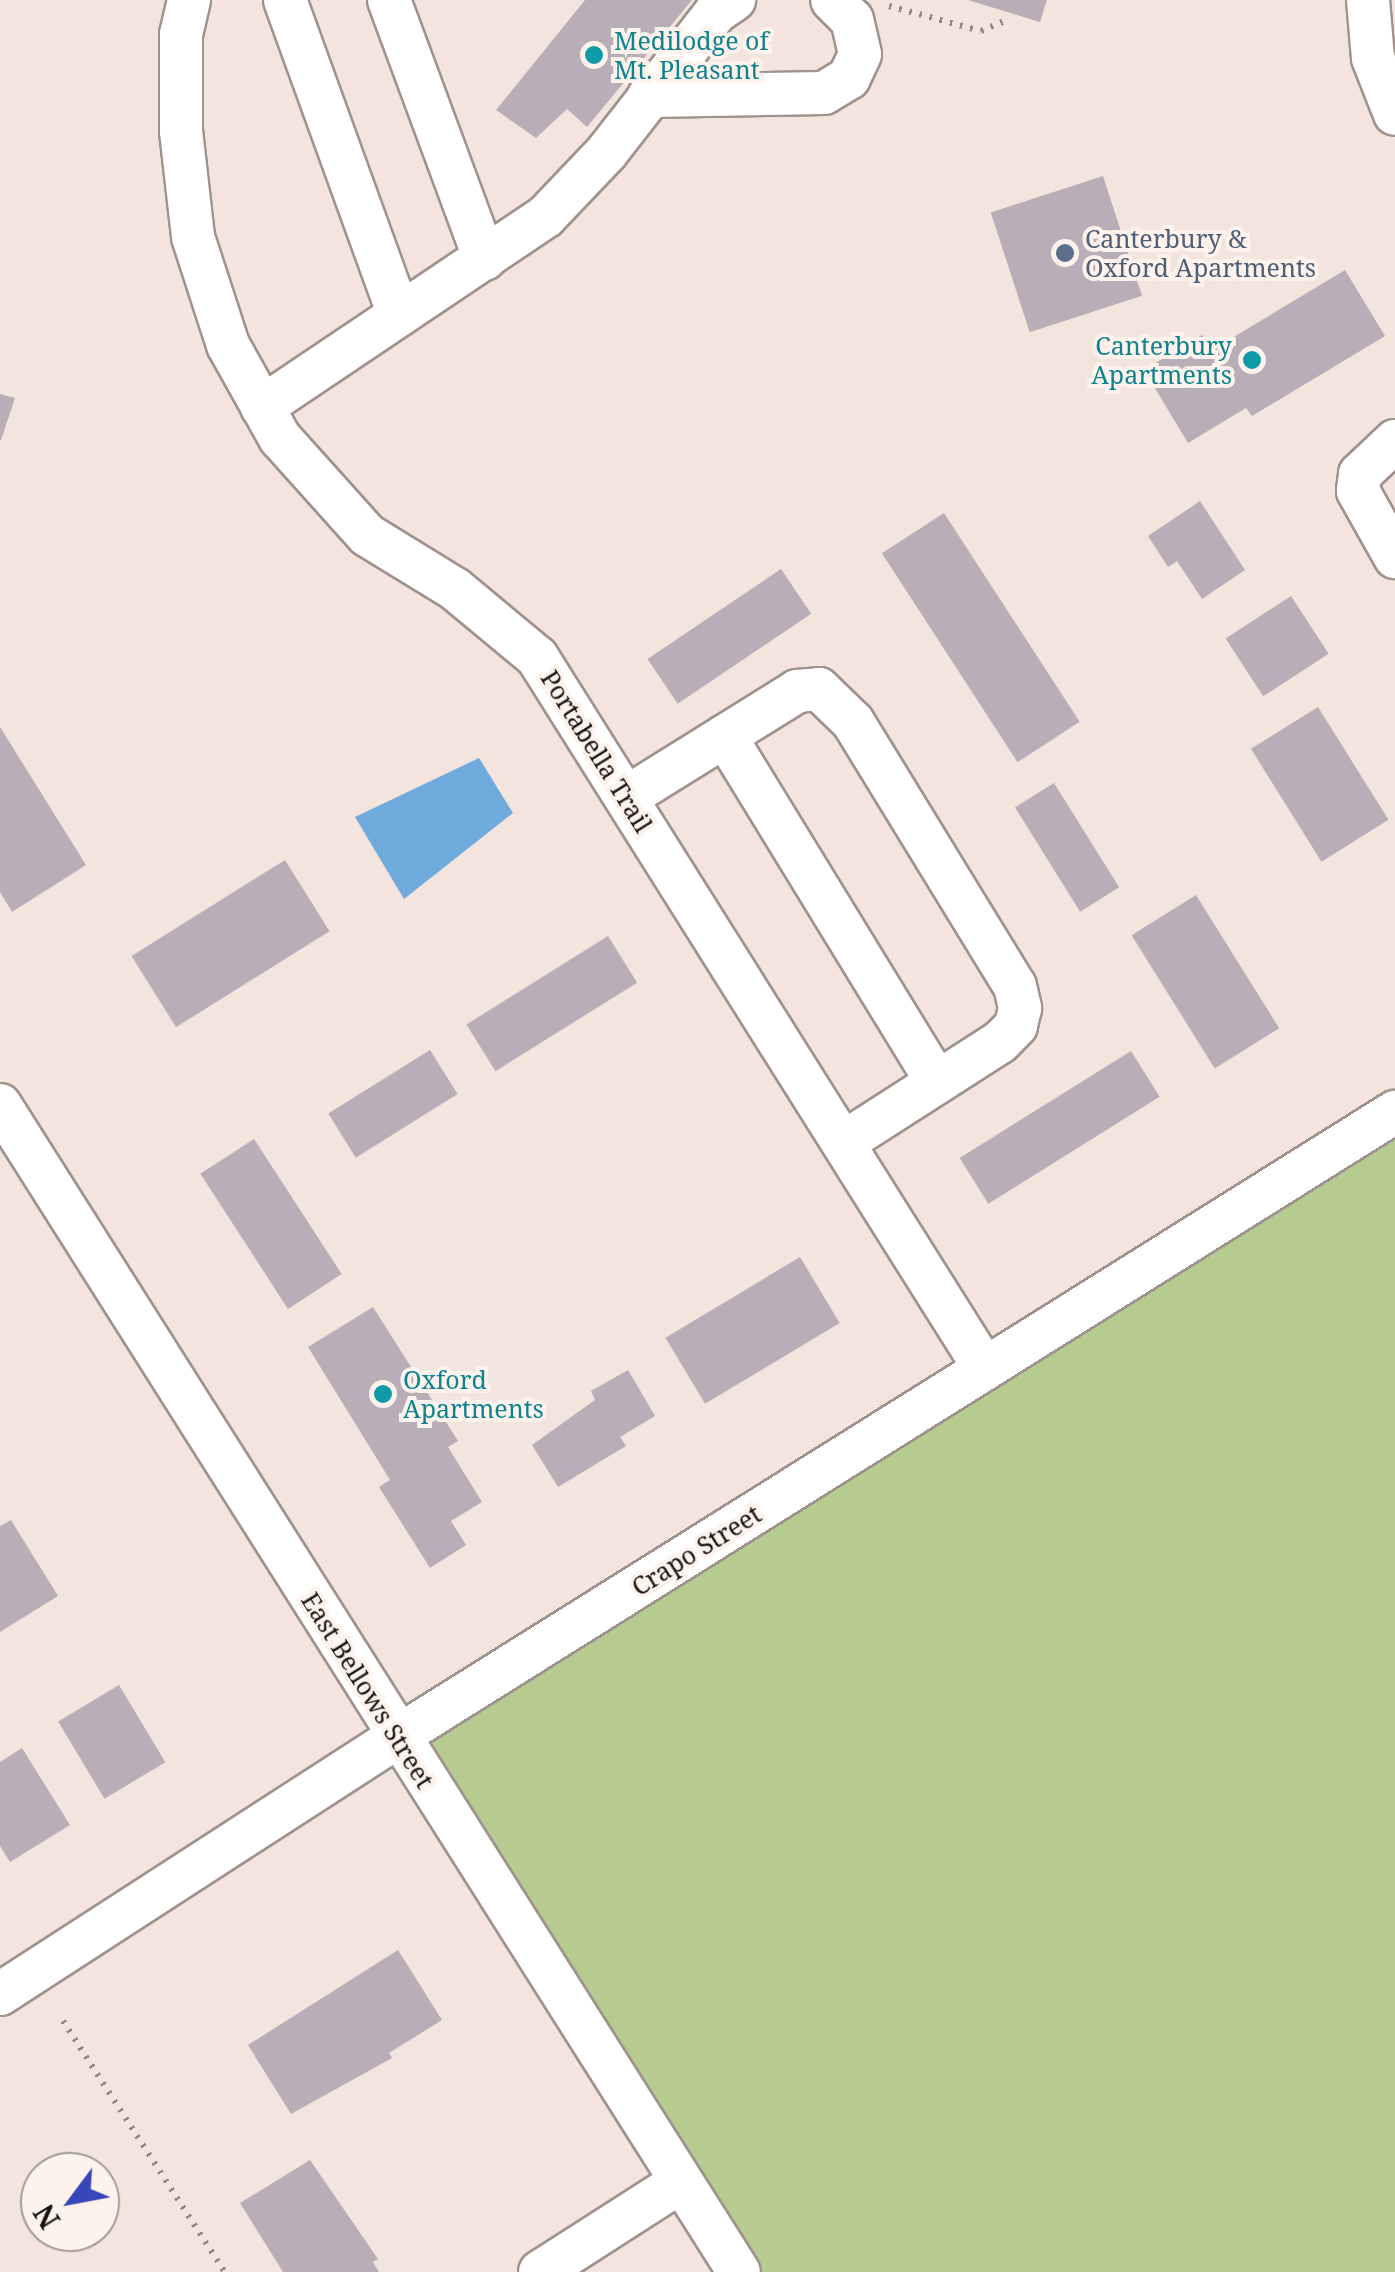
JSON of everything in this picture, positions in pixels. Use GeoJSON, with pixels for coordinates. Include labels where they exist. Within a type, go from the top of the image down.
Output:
{"type":"FeatureCollection","features":[{"type":"Feature","properties":{"kind":"street","name":"Portabella Trail"},"geometry":{"type":"LineString","coordinates":[[189,0],[181,34],[181,131],[193,237],[228,345],[280,438],[367,536],[455,589],[537,657],[846,1141],[986,1369]]}},
{"type":"Feature","properties":{"kind":"street"},"geometry":{"type":"LineString","coordinates":[[285,0],[399,315]]}},
{"type":"Feature","properties":{"kind":"street"},"geometry":{"type":"LineString","coordinates":[[389,0],[484,259]]}},
{"type":"Feature","properties":{"kind":"street"},"geometry":{"type":"LineString","coordinates":[[262,407],[546,216],[716,12],[734,0]]}},
{"type":"Feature","properties":{"kind":"street"},"geometry":{"type":"LineString","coordinates":[[649,96],[824,93],[850,78],[860,54],[852,20],[832,0]]}},
{"type":"Feature","properties":{"kind":"street"},"geometry":{"type":"LineString","coordinates":[[1368,0],[1373,58],[1395,114]]}},
{"type":"Feature","properties":{"kind":"street"},"geometry":{"type":"LineString","coordinates":[[1395,441],[1360,474],[1358,491],[1395,557]]}},
{"type":"Feature","properties":{"kind":"street"},"geometry":{"type":"LineString","coordinates":[[627,798],[798,692],[819,689],[836,699],[1005,970],[1020,1008],[1016,1026],[846,1141]]}},
{"type":"Feature","properties":{"kind":"street"},"geometry":{"type":"LineString","coordinates":[[725,736],[938,1082]]}},
{"type":"Feature","properties":{"kind":"street","name":"East Bellows Street"},"geometry":{"type":"LineString","coordinates":[[0,1105],[739,2272]]}},
{"type":"Feature","properties":{"kind":"street","name":"Crapo Street"},"geometry":{"type":"LineString","coordinates":[[0,1994],[397,1736],[1395,1112]]}},
{"type":"Feature","properties":{"kind":"street"},"geometry":{"type":"LineString","coordinates":[[540,2272],[680,2182]]}},
{"type":"Feature","properties":{"kind":"path"},"geometry":{"type":"LineString","coordinates":[[880,4],[982,31],[1007,20]]}},
{"type":"Feature","properties":{"kind":"path"},"geometry":{"type":"LineString","coordinates":[[64,2021],[225,2272]]}},
{"type":"Feature","properties":{"kind":"green space"},"geometry":{"type":"Polygon","coordinates":[[[1395,1112],[1395,2272],[738,2272],[397,1737],[1395,1112]]]}},
{"type":"Feature","properties":{"kind":"water"},"geometry":{"type":"Polygon","coordinates":[[[479,758],[513,813],[404,899],[355,817],[479,758]]]}},
{"type":"Feature","properties":{"kind":"building","name":"Medilodge of Mt. Pleasant"},"geometry":{"type":"Polygon","coordinates":[[[585,0],[692,0],[587,127],[567,109],[536,138],[496,110],[585,0]]]}},
{"type":"Feature","properties":{"kind":"building"},"geometry":{"type":"Polygon","coordinates":[[[968,0],[1047,0],[1040,22],[968,0]]]}},
{"type":"Feature","properties":{"kind":"building","name":"Canterbury & Oxford Apartments"},"geometry":{"type":"Polygon","coordinates":[[[1103,176],[1142,296],[1030,332],[991,212],[1103,176]]]}},
{"type":"Feature","properties":{"kind":"building","name":"Canterbury Apartments"},"geometry":{"type":"Polygon","coordinates":[[[1345,270],[1385,336],[1252,416],[1246,408],[1188,443],[1144,370],[1202,335],[1212,350],[1345,270]]]}},
{"type":"Feature","properties":{"kind":"building"},"geometry":{"type":"Polygon","coordinates":[[[0,394],[15,398],[1,440],[0,440],[0,394]]]}},
{"type":"Feature","properties":{"kind":"building"},"geometry":{"type":"Polygon","coordinates":[[[1200,501],[1245,570],[1202,599],[1177,561],[1168,567],[1148,536],[1200,501]]]}},
{"type":"Feature","properties":{"kind":"building"},"geometry":{"type":"Polygon","coordinates":[[[944,513],[1080,722],[1018,762],[882,553],[944,513]]]}},
{"type":"Feature","properties":{"kind":"building"},"geometry":{"type":"Polygon","coordinates":[[[781,569],[811,614],[678,704],[648,659],[781,569]]]}},
{"type":"Feature","properties":{"kind":"building"},"geometry":{"type":"Polygon","coordinates":[[[1291,596],[1329,654],[1263,696],[1226,638],[1291,596]]]}},
{"type":"Feature","properties":{"kind":"building"},"geometry":{"type":"Polygon","coordinates":[[[1318,707],[1388,820],[1321,862],[1251,749],[1318,707]]]}},
{"type":"Feature","properties":{"kind":"building"},"geometry":{"type":"Polygon","coordinates":[[[0,727],[86,865],[12,912],[0,892],[0,727]]]}},
{"type":"Feature","properties":{"kind":"building"},"geometry":{"type":"Polygon","coordinates":[[[1054,783],[1119,887],[1080,912],[1015,807],[1054,783]]]}},
{"type":"Feature","properties":{"kind":"building"},"geometry":{"type":"Polygon","coordinates":[[[285,860],[330,931],[176,1027],[132,956],[285,860]]]}},
{"type":"Feature","properties":{"kind":"building"},"geometry":{"type":"Polygon","coordinates":[[[1196,895],[1279,1028],[1215,1068],[1132,935],[1196,895]]]}},
{"type":"Feature","properties":{"kind":"building"},"geometry":{"type":"Polygon","coordinates":[[[608,936],[637,983],[496,1071],[466,1024],[608,936]]]}},
{"type":"Feature","properties":{"kind":"building"},"geometry":{"type":"Polygon","coordinates":[[[430,1050],[458,1094],[356,1158],[328,1114],[430,1050]]]}},
{"type":"Feature","properties":{"kind":"building"},"geometry":{"type":"Polygon","coordinates":[[[1131,1051],[1160,1097],[988,1204],[960,1158],[1131,1051]]]}},
{"type":"Feature","properties":{"kind":"building"},"geometry":{"type":"Polygon","coordinates":[[[254,1139],[342,1274],[288,1309],[200,1174],[254,1139]]]}},
{"type":"Feature","properties":{"kind":"building"},"geometry":{"type":"Polygon","coordinates":[[[800,1257],[840,1323],[705,1404],[665,1338],[800,1257]]]}},
{"type":"Feature","properties":{"kind":"building","name":"Oxford Apartments"},"geometry":{"type":"Polygon","coordinates":[[[373,1307],[458,1441],[448,1447],[482,1502],[451,1521],[466,1545],[430,1568],[379,1487],[390,1480],[308,1347],[373,1307]]]}},
{"type":"Feature","properties":{"kind":"building","name":"Oxford Apartments"},"geometry":{"type":"Polygon","coordinates":[[[628,1370],[655,1416],[620,1437],[626,1446],[558,1487],[532,1445],[595,1400],[591,1391],[628,1370]]]}},
{"type":"Feature","properties":{"kind":"building"},"geometry":{"type":"Polygon","coordinates":[[[11,1520],[58,1596],[0,1632],[0,1526],[11,1520]]]}},
{"type":"Feature","properties":{"kind":"building"},"geometry":{"type":"Polygon","coordinates":[[[119,1685],[165,1762],[104,1799],[58,1722],[119,1685]]]}},
{"type":"Feature","properties":{"kind":"building"},"geometry":{"type":"Polygon","coordinates":[[[22,1748],[70,1825],[10,1862],[0,1846],[0,1762],[22,1748]]]}},
{"type":"Feature","properties":{"kind":"building"},"geometry":{"type":"Polygon","coordinates":[[[398,1950],[442,2020],[389,2053],[392,2058],[291,2114],[248,2045],[398,1950]]]}},
{"type":"Feature","properties":{"kind":"building"},"geometry":{"type":"Polygon","coordinates":[[[310,2160],[378,2259],[373,2262],[379,2272],[283,2272],[240,2203],[310,2160]]]}},
{"type":"Feature","properties":{"kind":"place","name":"Medilodge of Mt. Pleasant"},"geometry":{"type":"Point","coordinates":[594,55]}},
{"type":"Feature","properties":{"kind":"place","name":"Canterbury & Oxford Apartments"},"geometry":{"type":"Point","coordinates":[1065,253]}},
{"type":"Feature","properties":{"kind":"place","name":"Canterbury Apartments"},"geometry":{"type":"Point","coordinates":[1252,360]}},
{"type":"Feature","properties":{"kind":"place","name":"Oxford Apartments"},"geometry":{"type":"Point","coordinates":[383,1394]}}]}
